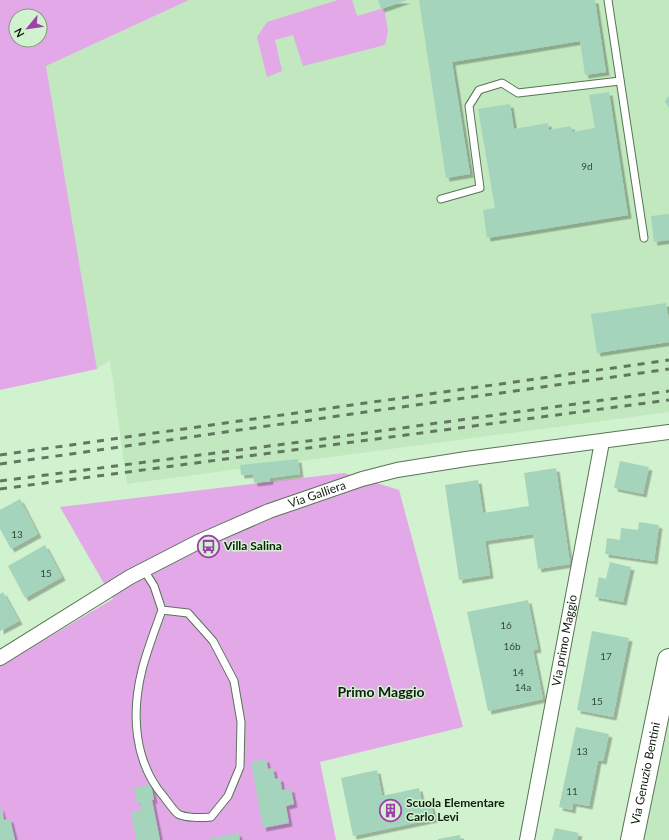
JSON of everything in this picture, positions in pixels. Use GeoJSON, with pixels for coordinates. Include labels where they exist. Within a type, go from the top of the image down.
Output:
{"type":"FeatureCollection","features":[{"type":"Feature","properties":{"kind":"main road","name":"Via Genuzio Bentini"},"geometry":{"type":"LineString","coordinates":[[632,840],[669,660]]}},
{"type":"Feature","properties":{"kind":"street","name":"Via Galliera"},"geometry":{"type":"LineString","coordinates":[[0,658],[130,577],[198,542],[269,511],[362,479],[405,469],[466,459],[669,432]]}},
{"type":"Feature","properties":{"kind":"street","name":"Via primo Maggio"},"geometry":{"type":"LineString","coordinates":[[527,840],[602,442]]}},
{"type":"Feature","properties":{"kind":"lane"},"geometry":{"type":"LineString","coordinates":[[608,0],[644,238]]}},
{"type":"Feature","properties":{"kind":"lane"},"geometry":{"type":"LineString","coordinates":[[441,199],[480,188],[469,106],[480,90],[502,83],[518,93],[620,81]]}},
{"type":"Feature","properties":{"kind":"lane"},"geometry":{"type":"LineString","coordinates":[[144,570],[154,586],[162,610],[142,670],[137,704],[137,736],[145,765],[159,791],[178,814],[199,818],[211,817],[228,796],[240,767],[241,722],[234,681],[214,641],[188,613],[162,610]]}},
{"type":"Feature","properties":{"kind":"shaded area"},"geometry":{"type":"Polygon","coordinates":[[[0,0],[189,0],[46,66],[97,369],[0,390],[0,0]]]}},
{"type":"Feature","properties":{"kind":"shaded area"},"geometry":{"type":"Polygon","coordinates":[[[189,0],[669,0],[669,412],[127,484],[110,360],[97,369],[46,66],[189,0]]]}},
{"type":"Feature","properties":{"kind":"shaded area"},"geometry":{"type":"Polygon","coordinates":[[[338,0],[352,0],[357,16],[384,8],[388,31],[385,45],[303,66],[293,35],[275,40],[282,71],[267,77],[257,37],[267,22],[338,0]]]}},
{"type":"Feature","properties":{"kind":"shaded area"},"geometry":{"type":"Polygon","coordinates":[[[344,473],[399,490],[463,727],[320,762],[336,840],[0,840],[0,666],[113,599],[60,507],[344,473]]]}},
{"type":"Feature","properties":{"kind":"shaded area"},"geometry":{"type":"Polygon","coordinates":[[[669,663],[669,840],[635,840],[669,663]]]}},
{"type":"Feature","properties":{"kind":"building"},"geometry":{"type":"Polygon","coordinates":[[[378,0],[407,0],[381,9],[378,0]]]}},
{"type":"Feature","properties":{"kind":"building"},"geometry":{"type":"Polygon","coordinates":[[[419,0],[595,0],[606,72],[585,75],[580,41],[452,62],[470,174],[446,178],[419,0]]]}},
{"type":"Feature","properties":{"kind":"building"},"geometry":{"type":"Polygon","coordinates":[[[609,92],[628,215],[487,238],[483,210],[495,208],[478,109],[510,104],[514,129],[548,123],[549,130],[571,126],[572,132],[595,128],[589,95],[609,92]]]}},
{"type":"Feature","properties":{"kind":"building"},"geometry":{"type":"Polygon","coordinates":[[[669,96],[669,108],[665,102],[669,96]]]}},
{"type":"Feature","properties":{"kind":"building"},"geometry":{"type":"Polygon","coordinates":[[[669,214],[669,240],[654,242],[651,216],[669,214]]]}},
{"type":"Feature","properties":{"kind":"building"},"geometry":{"type":"Polygon","coordinates":[[[666,303],[669,320],[669,342],[597,353],[591,314],[666,303]]]}},
{"type":"Feature","properties":{"kind":"building"},"geometry":{"type":"Polygon","coordinates":[[[298,459],[300,474],[270,478],[270,481],[254,483],[253,474],[241,475],[240,465],[298,459]]]}},
{"type":"Feature","properties":{"kind":"building"},"geometry":{"type":"Polygon","coordinates":[[[620,461],[649,467],[643,494],[614,488],[620,461]]]}},
{"type":"Feature","properties":{"kind":"building"},"geometry":{"type":"Polygon","coordinates":[[[556,468],[570,564],[538,569],[533,534],[485,541],[490,575],[459,580],[445,485],[478,480],[483,513],[529,506],[524,473],[556,468]]]}},
{"type":"Feature","properties":{"kind":"building"},"geometry":{"type":"Polygon","coordinates":[[[20,499],[38,534],[11,549],[0,529],[0,510],[20,499]]]}},
{"type":"Feature","properties":{"kind":"building"},"geometry":{"type":"Polygon","coordinates":[[[639,522],[659,525],[654,561],[605,554],[607,538],[620,540],[621,528],[638,530],[639,522]]]}},
{"type":"Feature","properties":{"kind":"building"},"geometry":{"type":"Polygon","coordinates":[[[45,545],[62,577],[25,598],[8,566],[45,545]]]}},
{"type":"Feature","properties":{"kind":"building"},"geometry":{"type":"Polygon","coordinates":[[[610,562],[631,567],[623,602],[595,597],[599,577],[606,579],[610,562]]]}},
{"type":"Feature","properties":{"kind":"building"},"geometry":{"type":"Polygon","coordinates":[[[3,592],[19,621],[0,631],[0,594],[3,592]]]}},
{"type":"Feature","properties":{"kind":"building"},"geometry":{"type":"Polygon","coordinates":[[[528,600],[538,649],[533,650],[543,699],[488,711],[467,612],[528,600]]]}},
{"type":"Feature","properties":{"kind":"building"},"geometry":{"type":"Polygon","coordinates":[[[592,631],[629,638],[613,717],[577,710],[592,631]]]}},
{"type":"Feature","properties":{"kind":"building"},"geometry":{"type":"Polygon","coordinates":[[[576,727],[609,734],[603,761],[598,760],[589,806],[573,803],[572,810],[559,807],[576,727]]]}},
{"type":"Feature","properties":{"kind":"building"},"geometry":{"type":"Polygon","coordinates":[[[266,759],[268,769],[273,768],[275,779],[280,778],[282,790],[291,789],[294,804],[286,806],[289,823],[263,828],[251,762],[266,759]]]}},
{"type":"Feature","properties":{"kind":"building","name":"Scuola Elementare Carlo Levi"},"geometry":{"type":"Polygon","coordinates":[[[377,770],[382,796],[419,788],[422,802],[430,800],[434,819],[353,836],[341,778],[377,770]]]}},
{"type":"Feature","properties":{"kind":"building"},"geometry":{"type":"Polygon","coordinates":[[[151,784],[154,800],[152,800],[160,840],[136,840],[131,812],[141,810],[140,803],[137,803],[134,788],[151,784]]]}},
{"type":"Feature","properties":{"kind":"building"},"geometry":{"type":"Polygon","coordinates":[[[0,806],[4,820],[10,819],[15,840],[0,840],[0,806]]]}},
{"type":"Feature","properties":{"kind":"building"},"geometry":{"type":"Polygon","coordinates":[[[555,828],[579,833],[577,840],[552,840],[555,828]]]}},
{"type":"Feature","properties":{"kind":"building"},"geometry":{"type":"Polygon","coordinates":[[[238,833],[240,840],[209,840],[209,839],[238,833]]]}},
{"type":"Feature","properties":{"kind":"building"},"geometry":{"type":"Polygon","coordinates":[[[460,835],[461,840],[438,840],[438,839],[460,835]]]}},
{"type":"Feature","properties":{"kind":"railway"},"geometry":{"type":"LineString","coordinates":[[0,455],[669,360]]}},
{"type":"Feature","properties":{"kind":"railway"},"geometry":{"type":"LineString","coordinates":[[0,464],[669,369]]}},
{"type":"Feature","properties":{"kind":"railway"},"geometry":{"type":"LineString","coordinates":[[0,481],[308,441],[669,391]]}},
{"type":"Feature","properties":{"kind":"railway"},"geometry":{"type":"LineString","coordinates":[[0,489],[669,400]]}},
{"type":"Feature","properties":{"kind":"place","name":"Villa Salina"},"geometry":{"type":"Point","coordinates":[208,546]}},
{"type":"Feature","properties":{"kind":"place","name":"Scuola Elementare Carlo Levi"},"geometry":{"type":"Point","coordinates":[390,810]}},
{"type":"Feature","properties":{"kind":"district","name":"Primo Maggio"},"geometry":{"type":"Point","coordinates":[381,692]}}]}
